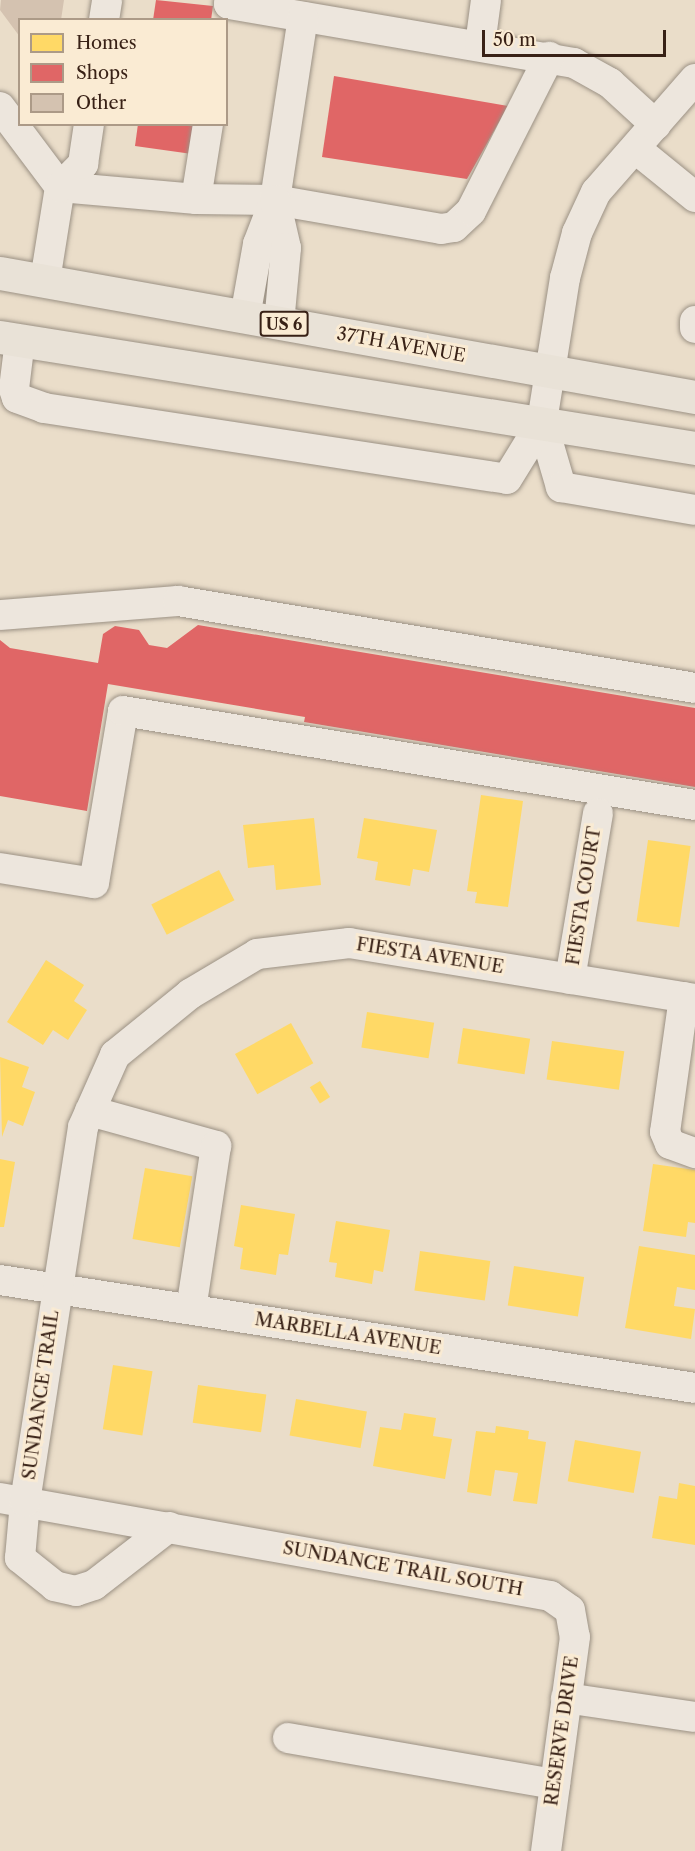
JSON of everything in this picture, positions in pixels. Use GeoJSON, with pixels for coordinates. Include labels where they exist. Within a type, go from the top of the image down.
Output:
{"type":"FeatureCollection","features":[{"type":"Feature","properties":{"kind":"main road","name":"37TH AVENUE"},"geometry":{"type":"LineString","coordinates":[[0,273],[695,397]]}},
{"type":"Feature","properties":{"kind":"main road"},"geometry":{"type":"LineString","coordinates":[[6,341],[695,448]]}},
{"type":"Feature","properties":{"kind":"street"},"geometry":{"type":"LineString","coordinates":[[104,18],[107,0]]}},
{"type":"Feature","properties":{"kind":"street"},"geometry":{"type":"LineString","coordinates":[[480,45],[486,0]]}},
{"type":"Feature","properties":{"kind":"street"},"geometry":{"type":"LineString","coordinates":[[228,8],[303,17],[480,45],[574,63],[610,83],[656,125]]}},
{"type":"Feature","properties":{"kind":"street"},"geometry":{"type":"LineString","coordinates":[[245,317],[258,244],[275,200],[303,17]]}},
{"type":"Feature","properties":{"kind":"street"},"geometry":{"type":"LineString","coordinates":[[0,107],[60,187],[196,199],[275,200],[441,229],[454,227],[471,211],[549,57]]}},
{"type":"Feature","properties":{"kind":"street"},"geometry":{"type":"LineString","coordinates":[[695,79],[596,192],[578,233],[565,278],[549,371],[543,423],[561,487],[695,510]]}},
{"type":"Feature","properties":{"kind":"street"},"geometry":{"type":"LineString","coordinates":[[45,281],[60,187],[83,164],[89,126]]}},
{"type":"Feature","properties":{"kind":"street"},"geometry":{"type":"LineString","coordinates":[[196,199],[208,126]]}},
{"type":"Feature","properties":{"kind":"street"},"geometry":{"type":"LineString","coordinates":[[636,149],[695,197]]}},
{"type":"Feature","properties":{"kind":"street"},"geometry":{"type":"LineString","coordinates":[[275,200],[286,248],[279,323]]}},
{"type":"Feature","properties":{"kind":"street"},"geometry":{"type":"LineString","coordinates":[[695,321],[695,328]]}},
{"type":"Feature","properties":{"kind":"street"},"geometry":{"type":"LineString","coordinates":[[6,341],[17,398],[44,408],[507,479],[543,423]]}},
{"type":"Feature","properties":{"kind":"street"},"geometry":{"type":"LineString","coordinates":[[0,615],[178,601],[695,688]]}},
{"type":"Feature","properties":{"kind":"street"},"geometry":{"type":"LineString","coordinates":[[0,868],[94,884],[123,711],[695,805]]}},
{"type":"Feature","properties":{"kind":"street","name":"FIESTA COURT"},"geometry":{"type":"LineString","coordinates":[[570,979],[598,813]]}},
{"type":"Feature","properties":{"kind":"street","name":"FIESTA AVENUE"},"geometry":{"type":"LineString","coordinates":[[56,1288],[82,1127],[115,1055],[190,994],[257,954],[349,943],[689,998]]}},
{"type":"Feature","properties":{"kind":"street"},"geometry":{"type":"LineString","coordinates":[[689,998],[665,1132],[670,1144],[695,1153]]}},
{"type":"Feature","properties":{"kind":"street"},"geometry":{"type":"LineString","coordinates":[[90,1111],[216,1146],[191,1309]]}},
{"type":"Feature","properties":{"kind":"street","name":"MARBELLA AVENUE"},"geometry":{"type":"LineString","coordinates":[[0,1280],[695,1388]]}},
{"type":"Feature","properties":{"kind":"street","name":"SUNDANCE TRAIL"},"geometry":{"type":"LineString","coordinates":[[56,1288],[12,1500],[233,1538]]}},
{"type":"Feature","properties":{"kind":"street"},"geometry":{"type":"LineString","coordinates":[[12,1500],[20,1558],[54,1586],[76,1591],[94,1585],[169,1527]]}},
{"type":"Feature","properties":{"kind":"street","name":"SUNDANCE TRAIL SOUTH"},"geometry":{"type":"LineString","coordinates":[[233,1538],[550,1596],[570,1610]]}},
{"type":"Feature","properties":{"kind":"street","name":"RESERVE DRIVE"},"geometry":{"type":"LineString","coordinates":[[546,1851],[575,1637],[570,1610]]}},
{"type":"Feature","properties":{"kind":"street"},"geometry":{"type":"LineString","coordinates":[[566,1698],[695,1717]]}},
{"type":"Feature","properties":{"kind":"street"},"geometry":{"type":"LineString","coordinates":[[288,1738],[555,1784]]}},
{"type":"Feature","properties":{"kind":"building: Homes"},"geometry":{"type":"Polygon","coordinates":[[[481,795],[523,801],[508,907],[475,903],[477,892],[467,891],[481,795]]]}},
{"type":"Feature","properties":{"kind":"building: Homes"},"geometry":{"type":"Polygon","coordinates":[[[314,818],[321,885],[276,890],[274,865],[248,868],[243,825],[314,818]]]}},
{"type":"Feature","properties":{"kind":"building: Homes"},"geometry":{"type":"Polygon","coordinates":[[[364,818],[437,830],[429,872],[413,869],[410,886],[375,880],[378,862],[357,858],[364,818]]]}},
{"type":"Feature","properties":{"kind":"building: Homes"},"geometry":{"type":"Polygon","coordinates":[[[648,840],[691,846],[679,927],[637,921],[648,840]]]}},
{"type":"Feature","properties":{"kind":"building: Homes"},"geometry":{"type":"Polygon","coordinates":[[[219,870],[234,900],[167,935],[151,905],[219,870]]]}},
{"type":"Feature","properties":{"kind":"building: Homes"},"geometry":{"type":"Polygon","coordinates":[[[46,960],[84,985],[74,1001],[87,1010],[68,1040],[53,1030],[43,1045],[7,1022],[46,960]]]}},
{"type":"Feature","properties":{"kind":"building: Homes"},"geometry":{"type":"Polygon","coordinates":[[[367,1012],[434,1023],[429,1058],[361,1048],[367,1012]]]}},
{"type":"Feature","properties":{"kind":"building: Homes"},"geometry":{"type":"Polygon","coordinates":[[[291,1023],[313,1063],[257,1094],[235,1054],[291,1023]]]}},
{"type":"Feature","properties":{"kind":"building: Homes"},"geometry":{"type":"Polygon","coordinates":[[[463,1028],[530,1039],[525,1074],[457,1064],[463,1028]]]}},
{"type":"Feature","properties":{"kind":"building: Homes"},"geometry":{"type":"Polygon","coordinates":[[[552,1041],[624,1051],[619,1090],[547,1080],[552,1041]]]}},
{"type":"Feature","properties":{"kind":"building: Homes"},"geometry":{"type":"Polygon","coordinates":[[[0,1057],[29,1067],[22,1087],[35,1092],[23,1126],[8,1120],[2,1137],[0,1057]]]}},
{"type":"Feature","properties":{"kind":"building: Homes"},"geometry":{"type":"Polygon","coordinates":[[[320,1081],[330,1097],[320,1103],[310,1087],[320,1081]]]}},
{"type":"Feature","properties":{"kind":"building: Homes"},"geometry":{"type":"Polygon","coordinates":[[[0,1159],[15,1162],[4,1227],[0,1227],[0,1159]]]}},
{"type":"Feature","properties":{"kind":"building: Homes"},"geometry":{"type":"Polygon","coordinates":[[[653,1164],[695,1170],[695,1223],[688,1222],[686,1237],[643,1231],[653,1164]]]}},
{"type":"Feature","properties":{"kind":"building: Homes"},"geometry":{"type":"Polygon","coordinates":[[[145,1168],[192,1176],[180,1247],[132,1239],[145,1168]]]}},
{"type":"Feature","properties":{"kind":"building: Homes"},"geometry":{"type":"Polygon","coordinates":[[[241,1205],[295,1214],[288,1255],[279,1254],[276,1275],[240,1269],[243,1248],[234,1246],[241,1205]]]}},
{"type":"Feature","properties":{"kind":"building: Homes"},"geometry":{"type":"Polygon","coordinates":[[[336,1221],[390,1230],[383,1272],[374,1270],[372,1284],[335,1277],[337,1263],[329,1262],[336,1221]]]}},
{"type":"Feature","properties":{"kind":"building: Homes"},"geometry":{"type":"Polygon","coordinates":[[[639,1246],[695,1255],[695,1290],[677,1287],[674,1306],[695,1309],[691,1339],[625,1328],[639,1246]]]}},
{"type":"Feature","properties":{"kind":"building: Homes"},"geometry":{"type":"Polygon","coordinates":[[[420,1251],[490,1261],[485,1300],[414,1291],[420,1251]]]}},
{"type":"Feature","properties":{"kind":"building: Homes"},"geometry":{"type":"Polygon","coordinates":[[[514,1266],[584,1277],[578,1317],[508,1306],[514,1266]]]}},
{"type":"Feature","properties":{"kind":"building: Homes"},"geometry":{"type":"Polygon","coordinates":[[[113,1365],[153,1371],[142,1435],[103,1429],[113,1365]]]}},
{"type":"Feature","properties":{"kind":"building: Homes"},"geometry":{"type":"Polygon","coordinates":[[[198,1385],[266,1395],[261,1432],[193,1423],[198,1385]]]}},
{"type":"Feature","properties":{"kind":"building: Homes"},"geometry":{"type":"Polygon","coordinates":[[[296,1399],[367,1412],[360,1448],[290,1435],[296,1399]]]}},
{"type":"Feature","properties":{"kind":"building: Homes"},"geometry":{"type":"Polygon","coordinates":[[[404,1413],[436,1418],[433,1436],[452,1439],[445,1479],[373,1466],[380,1427],[401,1430],[404,1413]]]}},
{"type":"Feature","properties":{"kind":"building: Homes"},"geometry":{"type":"Polygon","coordinates":[[[496,1426],[529,1431],[528,1439],[546,1442],[537,1504],[513,1501],[518,1473],[495,1470],[491,1496],[467,1492],[476,1431],[495,1433],[496,1426]]]}},
{"type":"Feature","properties":{"kind":"building: Homes"},"geometry":{"type":"Polygon","coordinates":[[[575,1440],[641,1452],[634,1493],[568,1481],[575,1440]]]}},
{"type":"Feature","properties":{"kind":"building: Homes"},"geometry":{"type":"Polygon","coordinates":[[[679,1483],[695,1486],[695,1545],[652,1538],[659,1496],[677,1499],[679,1483]]]}},
{"type":"Feature","properties":{"kind":"building: Shops"},"geometry":{"type":"Polygon","coordinates":[[[156,0],[213,6],[211,18],[153,18],[156,0]]]}},
{"type":"Feature","properties":{"kind":"building: Shops"},"geometry":{"type":"Polygon","coordinates":[[[334,76],[508,106],[467,179],[322,157],[334,76]]]}},
{"type":"Feature","properties":{"kind":"building: Shops"},"geometry":{"type":"Polygon","coordinates":[[[138,126],[196,126],[192,154],[135,146],[138,126]]]}},
{"type":"Feature","properties":{"kind":"building: Shops"},"geometry":{"type":"Polygon","coordinates":[[[198,625],[695,708],[695,787],[304,722],[305,717],[108,684],[87,811],[0,796],[0,640],[10,648],[98,663],[103,634],[115,626],[139,630],[149,645],[167,648],[198,625]]]}},
{"type":"Feature","properties":{"kind":"building: Other"},"geometry":{"type":"Polygon","coordinates":[[[1,0],[64,0],[61,18],[18,18],[18,34],[0,10],[1,0]]]}}]}
